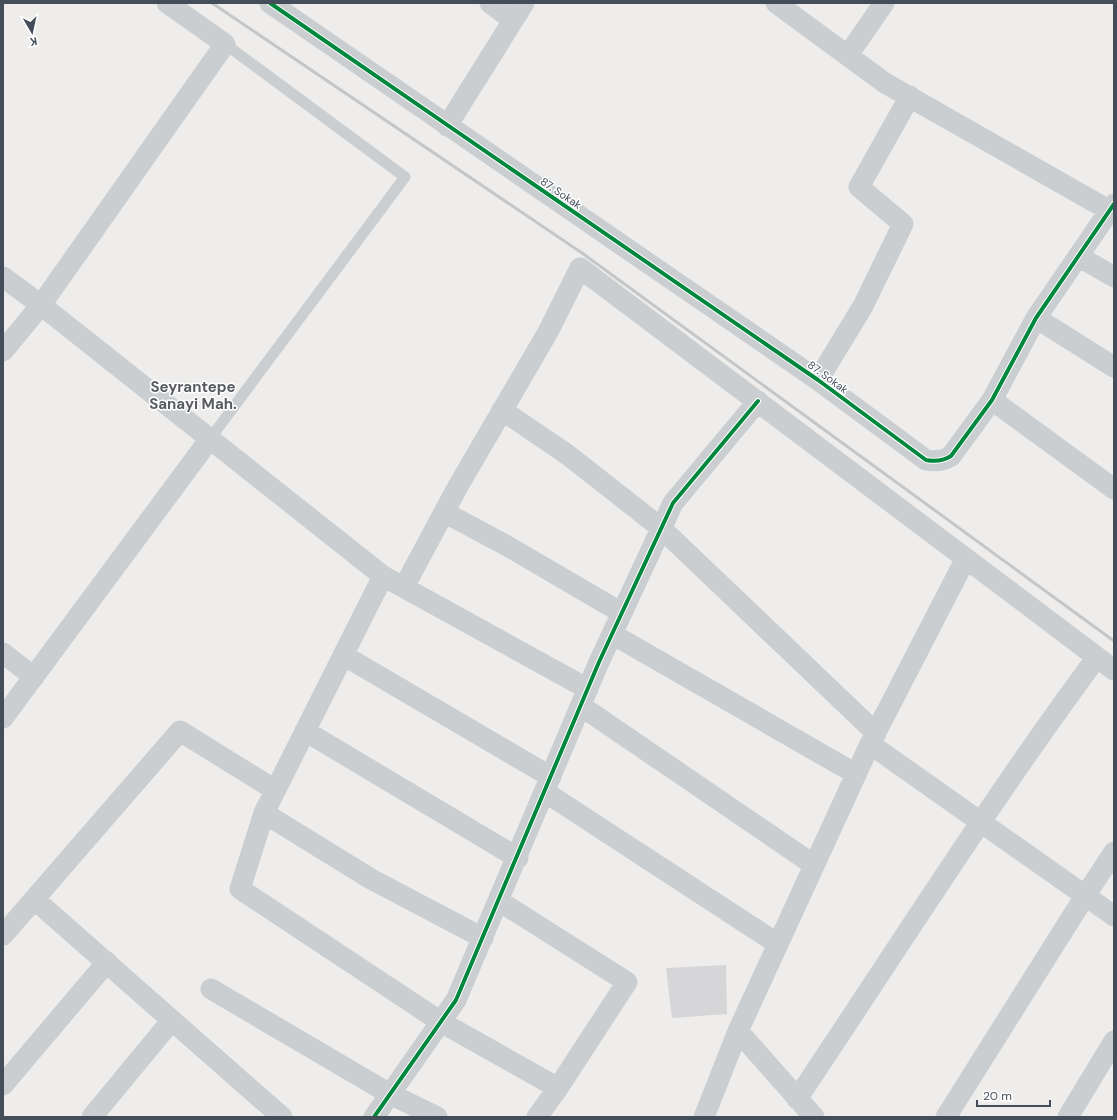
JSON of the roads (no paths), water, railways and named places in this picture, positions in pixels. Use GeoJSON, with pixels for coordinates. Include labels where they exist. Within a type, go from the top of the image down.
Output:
{"type":"FeatureCollection","features":[{"type":"Feature","properties":{"kind":"street"},"geometry":{"type":"LineString","coordinates":[[3,351],[41,305],[225,44],[167,3]]}},
{"type":"Feature","properties":{"kind":"street","name":"87. Sokak"},"geometry":{"type":"LineString","coordinates":[[270,3],[818,380],[920,457],[933,462],[943,461],[951,456],[992,400],[1036,318],[1112,209]]}},
{"type":"Feature","properties":{"kind":"street"},"geometry":{"type":"LineString","coordinates":[[447,126],[518,11],[490,3]]}},
{"type":"Feature","properties":{"kind":"street"},"geometry":{"type":"LineString","coordinates":[[776,3],[885,83],[1112,209]]}},
{"type":"Feature","properties":{"kind":"street"},"geometry":{"type":"LineString","coordinates":[[848,55],[884,3]]}},
{"type":"Feature","properties":{"kind":"street"},"geometry":{"type":"LineString","coordinates":[[818,380],[863,306],[903,224],[859,187],[910,96]]}},
{"type":"Feature","properties":{"kind":"street"},"geometry":{"type":"LineString","coordinates":[[1078,256],[1114,278]]}},
{"type":"Feature","properties":{"kind":"street"},"geometry":{"type":"LineString","coordinates":[[404,587],[444,512],[548,332],[580,268],[1114,670]]}},
{"type":"Feature","properties":{"kind":"street"},"geometry":{"type":"LineString","coordinates":[[3,277],[41,305],[383,576],[404,587],[584,697],[814,865]]}},
{"type":"Feature","properties":{"kind":"street"},"geometry":{"type":"LineString","coordinates":[[1036,318],[1114,366]]}},
{"type":"Feature","properties":{"kind":"street"},"geometry":{"type":"LineString","coordinates":[[992,400],[1114,489]]}},
{"type":"Feature","properties":{"kind":"street"},"geometry":{"type":"LineString","coordinates":[[374,1117],[456,1000],[518,858],[584,697],[673,503],[758,401]]}},
{"type":"Feature","properties":{"kind":"street"},"geometry":{"type":"LineString","coordinates":[[502,410],[568,455],[661,528],[873,738],[981,823],[1114,916]]}},
{"type":"Feature","properties":{"kind":"street"},"geometry":{"type":"LineString","coordinates":[[3,718],[210,440]]}},
{"type":"Feature","properties":{"kind":"street"},"geometry":{"type":"LineString","coordinates":[[444,512],[509,547],[622,613]]}},
{"type":"Feature","properties":{"kind":"street"},"geometry":{"type":"LineString","coordinates":[[704,1117],[738,1031],[856,774],[966,558]]}},
{"type":"Feature","properties":{"kind":"street"},"geometry":{"type":"LineString","coordinates":[[383,576],[264,813],[240,888],[441,1022],[558,1088]]}},
{"type":"Feature","properties":{"kind":"street"},"geometry":{"type":"LineString","coordinates":[[612,634],[856,774]]}},
{"type":"Feature","properties":{"kind":"street"},"geometry":{"type":"LineString","coordinates":[[3,653],[34,677]]}},
{"type":"Feature","properties":{"kind":"street"},"geometry":{"type":"LineString","coordinates":[[343,655],[548,785],[778,944]]}},
{"type":"Feature","properties":{"kind":"street"},"geometry":{"type":"LineString","coordinates":[[797,1099],[1058,709],[1097,657]]}},
{"type":"Feature","properties":{"kind":"street"},"geometry":{"type":"LineString","coordinates":[[3,935],[180,731],[275,790]]}},
{"type":"Feature","properties":{"kind":"street"},"geometry":{"type":"LineString","coordinates":[[305,731],[518,858]]}},
{"type":"Feature","properties":{"kind":"street"},"geometry":{"type":"LineString","coordinates":[[264,813],[371,879],[483,938]]}},
{"type":"Feature","properties":{"kind":"street"},"geometry":{"type":"LineString","coordinates":[[946,1117],[1114,852]]}},
{"type":"Feature","properties":{"kind":"street"},"geometry":{"type":"LineString","coordinates":[[34,899],[282,1117]]}},
{"type":"Feature","properties":{"kind":"street"},"geometry":{"type":"LineString","coordinates":[[499,901],[626,982],[538,1117]]}},
{"type":"Feature","properties":{"kind":"street"},"geometry":{"type":"LineString","coordinates":[[3,1085],[107,962]]}},
{"type":"Feature","properties":{"kind":"street"},"geometry":{"type":"LineString","coordinates":[[211,989],[390,1094],[437,1117]]}},
{"type":"Feature","properties":{"kind":"street"},"geometry":{"type":"LineString","coordinates":[[92,1117],[172,1020]]}},
{"type":"Feature","properties":{"kind":"street"},"geometry":{"type":"LineString","coordinates":[[738,1031],[814,1117]]}},
{"type":"Feature","properties":{"kind":"street"},"geometry":{"type":"LineString","coordinates":[[1068,1117],[1114,1041]]}},
{"type":"Feature","properties":{"kind":"lane"},"geometry":{"type":"LineString","coordinates":[[210,440],[405,176],[225,44]]}},
{"type":"Feature","properties":{"kind":"railway"},"geometry":{"type":"LineString","coordinates":[[212,3],[582,253],[1114,641]]}},
{"type":"Feature","properties":{"kind":"district","name":"Seyrantepe Sanayi Mah."},"geometry":{"type":"Point","coordinates":[193,396]}}]}
